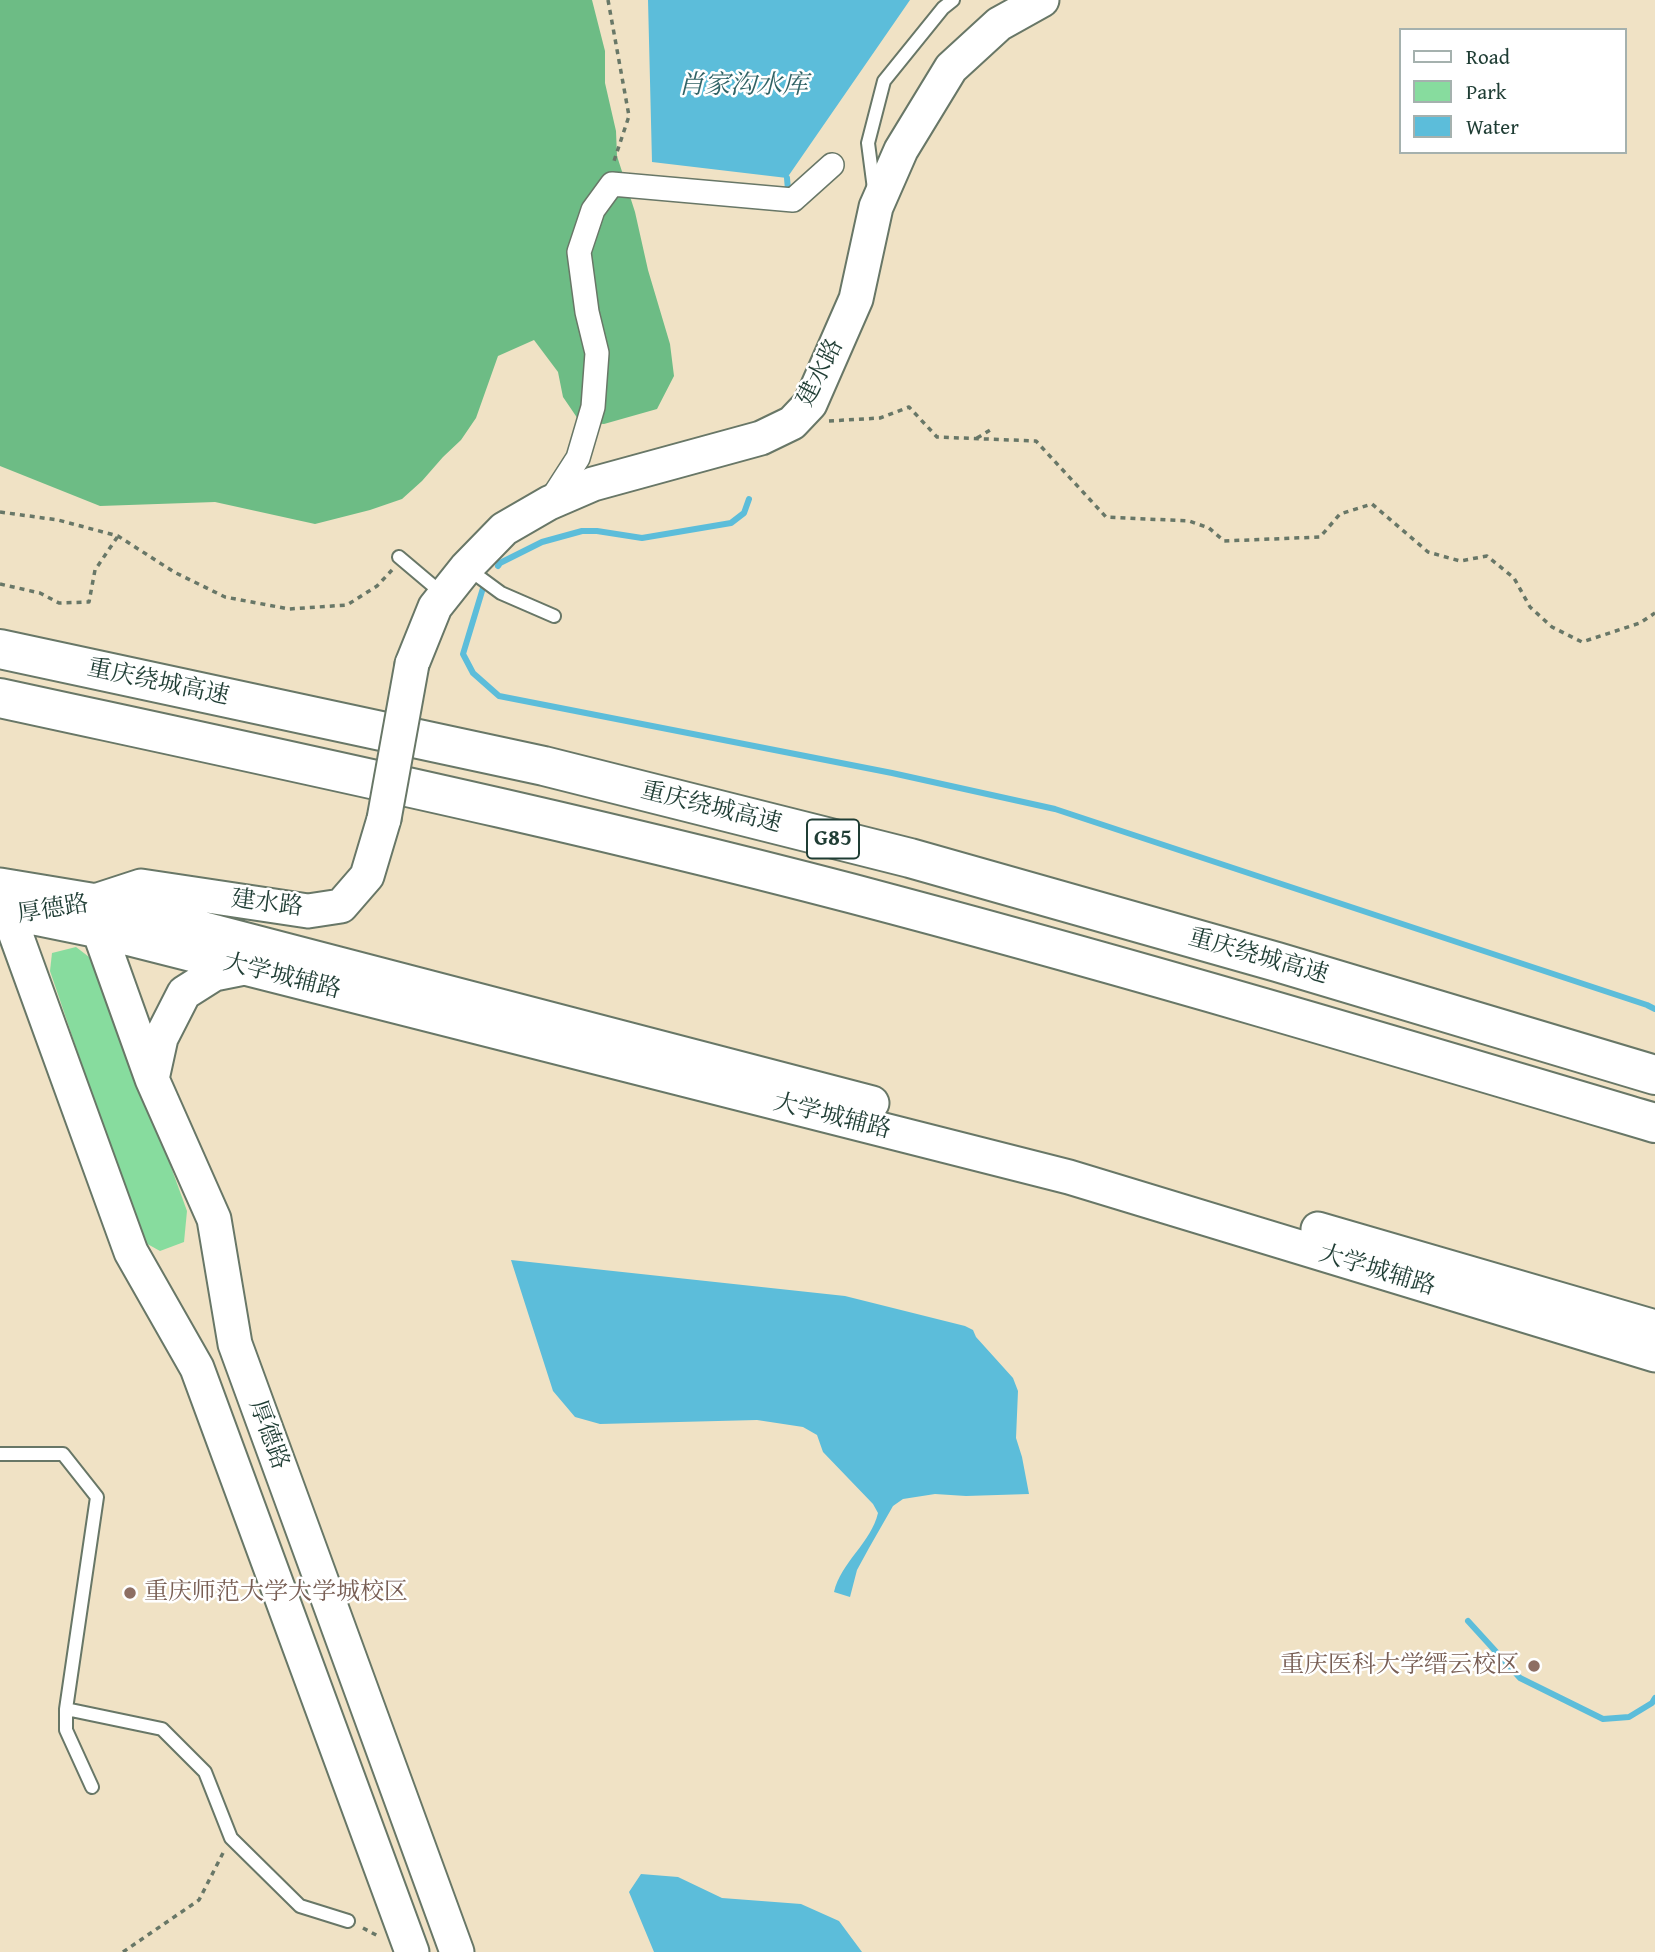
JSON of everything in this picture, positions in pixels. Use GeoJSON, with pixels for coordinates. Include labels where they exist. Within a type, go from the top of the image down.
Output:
{"type":"FeatureCollection","features":[{"type":"Feature","properties":{"kind":"highway","name":"重庆绕城高速"},"geometry":{"type":"LineString","coordinates":[[0,649],[544,766],[910,858],[1277,962],[1655,1075]]}},
{"type":"Feature","properties":{"kind":"highway","name":"重庆绕城高速"},"geometry":{"type":"LineString","coordinates":[[0,698],[531,814],[894,905],[1264,1008],[1655,1123]]}},
{"type":"Feature","properties":{"kind":"street","name":"建水路"},"geometry":{"type":"LineString","coordinates":[[98,916],[141,887],[308,911],[341,906],[368,876],[384,819],[412,664],[435,607],[466,568],[504,529],[549,503],[593,484],[761,438],[792,423],[810,404],[856,299],[876,207],[901,150],[951,68],[999,24],[1042,0]]}},
{"type":"Feature","properties":{"kind":"street"},"geometry":{"type":"LineString","coordinates":[[549,503],[578,458],[593,407],[597,353],[587,312],[579,252],[593,211],[612,184],[793,200],[832,165]]}},
{"type":"Feature","properties":{"kind":"street","name":"厚德路"},"geometry":{"type":"LineString","coordinates":[[398,1946],[197,1368],[131,1252],[3,903],[98,916],[152,1079],[214,1219],[235,1344],[457,1952]]}},
{"type":"Feature","properties":{"kind":"street","name":"大学城辅路"},"geometry":{"type":"LineString","coordinates":[[98,916],[244,968],[1069,1177],[1655,1355]]}},
{"type":"Feature","properties":{"kind":"street","name":"大学城辅路"},"geometry":{"type":"LineString","coordinates":[[98,916],[992,1134],[1655,1327]]}},
{"type":"Feature","properties":{"kind":"street"},"geometry":{"type":"LineString","coordinates":[[152,1079],[161,1038],[184,993],[214,974],[244,968]]}},
{"type":"Feature","properties":{"kind":"lane"},"geometry":{"type":"LineString","coordinates":[[876,207],[868,143],[884,81],[943,8],[953,0]]}},
{"type":"Feature","properties":{"kind":"lane"},"geometry":{"type":"LineString","coordinates":[[400,558],[445,595]]}},
{"type":"Feature","properties":{"kind":"lane"},"geometry":{"type":"LineString","coordinates":[[466,568],[501,593],[554,616]]}},
{"type":"Feature","properties":{"kind":"lane"},"geometry":{"type":"LineString","coordinates":[[0,1454],[63,1454],[97,1497],[66,1709],[66,1730],[92,1787]]}},
{"type":"Feature","properties":{"kind":"lane"},"geometry":{"type":"LineString","coordinates":[[66,1709],[162,1729],[205,1772],[231,1838],[300,1906],[348,1921]]}},
{"type":"Feature","properties":{"kind":"path"},"geometry":{"type":"LineString","coordinates":[[601,200],[629,116],[608,0]]}},
{"type":"Feature","properties":{"kind":"path"},"geometry":{"type":"LineString","coordinates":[[792,423],[880,418],[909,407],[937,438],[1036,441],[1106,517],[1189,521],[1209,528],[1224,541],[1320,537],[1340,514],[1372,504],[1429,552],[1461,561],[1487,556],[1514,578],[1530,607],[1552,627],[1582,642],[1640,623],[1655,613]]}},
{"type":"Feature","properties":{"kind":"path"},"geometry":{"type":"LineString","coordinates":[[975,439],[992,429]]}},
{"type":"Feature","properties":{"kind":"path"},"geometry":{"type":"LineString","coordinates":[[0,512],[58,520],[118,536],[174,572],[225,597],[289,609],[348,606],[377,586],[400,558]]}},
{"type":"Feature","properties":{"kind":"path"},"geometry":{"type":"LineString","coordinates":[[0,584],[40,593],[59,603],[89,602],[95,570],[118,536]]}},
{"type":"Feature","properties":{"kind":"path"},"geometry":{"type":"LineString","coordinates":[[123,1952],[199,1900],[231,1838]]}},
{"type":"Feature","properties":{"kind":"path"},"geometry":{"type":"LineString","coordinates":[[348,1921],[398,1946]]}},
{"type":"Feature","properties":{"kind":"green space"},"geometry":{"type":"Polygon","coordinates":[[[0,0],[592,0],[605,51],[605,83],[616,131],[617,156],[635,212],[648,270],[670,344],[674,376],[657,409],[604,424],[580,422],[563,397],[558,372],[534,340],[498,356],[476,418],[461,440],[402,499],[315,524],[215,502],[100,506],[0,466],[0,0]]]}},
{"type":"Feature","properties":{"kind":"green space"},"geometry":{"type":"Polygon","coordinates":[[[76,947],[97,963],[187,1211],[184,1242],[160,1251],[142,1241],[50,971],[52,953],[76,947]]]}},
{"type":"Feature","properties":{"kind":"water","name":"肖家沟水库"},"geometry":{"type":"Polygon","coordinates":[[[648,0],[910,0],[787,178],[652,162],[648,0]]]}},
{"type":"Feature","properties":{"kind":"water"},"geometry":{"type":"Polygon","coordinates":[[[511,1260],[845,1296],[965,1326],[973,1330],[976,1337],[1013,1378],[1018,1391],[1016,1438],[1029,1494],[935,1494],[903,1499],[893,1506],[857,1570],[850,1597],[834,1592],[843,1571],[869,1534],[878,1513],[873,1504],[823,1452],[817,1435],[803,1427],[757,1420],[600,1424],[575,1417],[553,1391],[511,1260]]]}},
{"type":"Feature","properties":{"kind":"water"},"geometry":{"type":"Polygon","coordinates":[[[641,1874],[678,1877],[722,1898],[801,1904],[839,1921],[862,1952],[654,1952],[629,1892],[641,1874]]]}},
{"type":"Feature","properties":{"kind":"waterway"},"geometry":{"type":"LineString","coordinates":[[787,178],[788,190]]}},
{"type":"Feature","properties":{"kind":"waterway"},"geometry":{"type":"LineString","coordinates":[[498,566],[542,542],[582,531],[642,538],[731,523],[744,513],[749,499]]}},
{"type":"Feature","properties":{"kind":"waterway"},"geometry":{"type":"LineString","coordinates":[[483,588],[463,654],[473,673],[499,696],[892,773],[1055,809],[1655,1009]]}},
{"type":"Feature","properties":{"kind":"waterway"},"geometry":{"type":"LineString","coordinates":[[1468,1621],[1520,1678],[1603,1719],[1629,1717],[1652,1703],[1655,1698]]}},
{"type":"Feature","properties":{"kind":"place","name":"重庆师范大学大学城校区"},"geometry":{"type":"Point","coordinates":[130,1593]}},
{"type":"Feature","properties":{"kind":"place","name":"重庆医科大学缙云校区"},"geometry":{"type":"Point","coordinates":[1534,1666]}}]}
